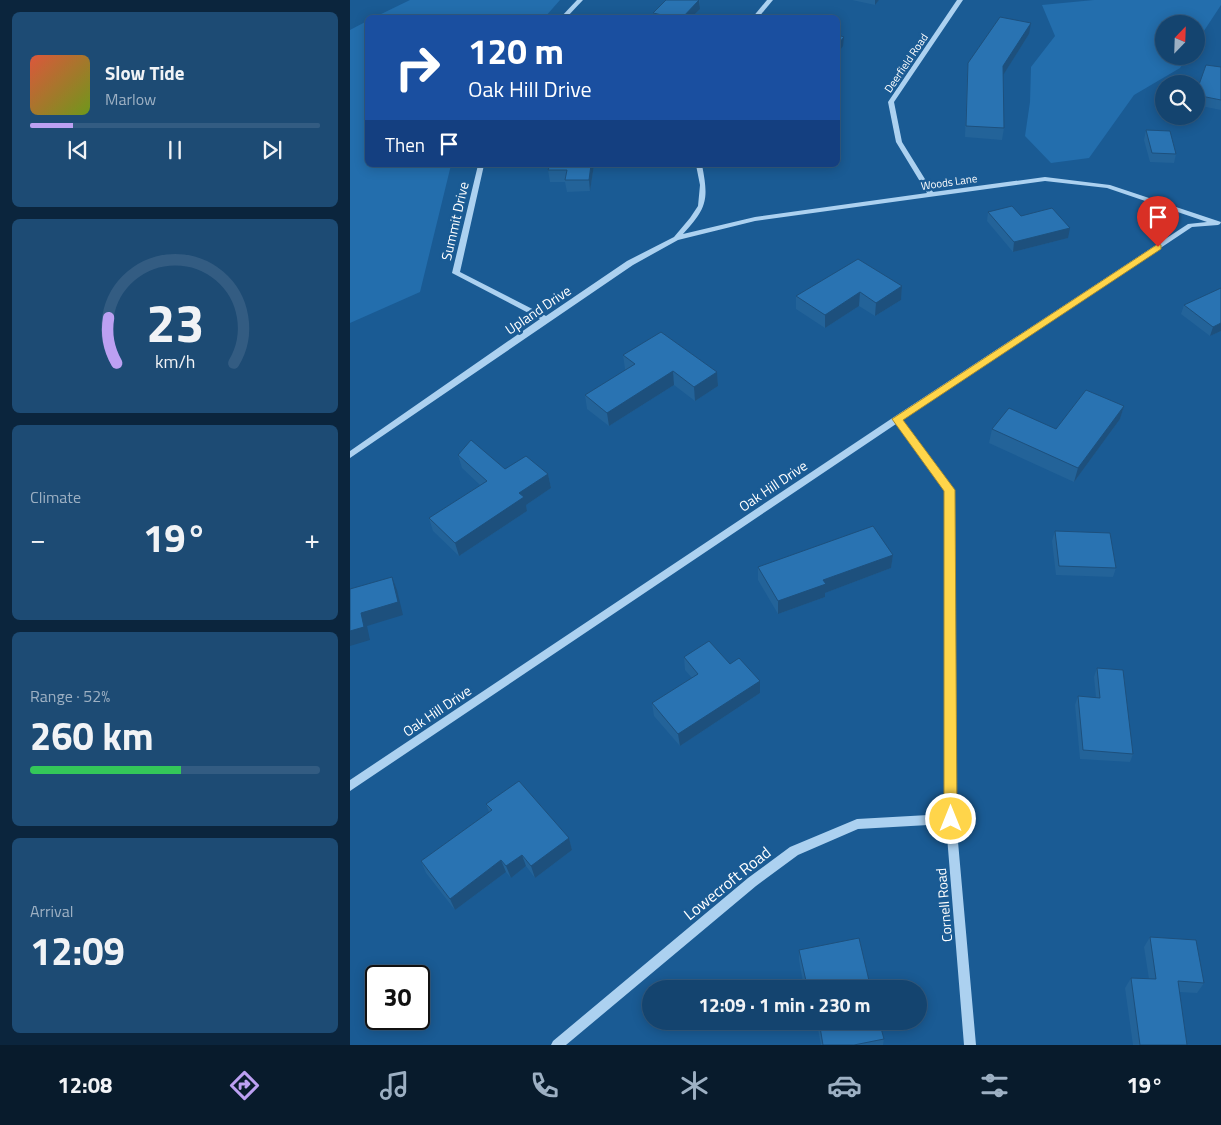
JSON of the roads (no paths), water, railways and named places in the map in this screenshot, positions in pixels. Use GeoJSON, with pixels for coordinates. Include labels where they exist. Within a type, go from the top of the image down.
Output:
{"type":"FeatureCollection","features":[{"type":"Feature","properties":{"kind":"street"},"geometry":{"type":"LineString","coordinates":[[565,15],[580,0]]}},
{"type":"Feature","properties":{"kind":"street"},"geometry":{"type":"LineString","coordinates":[[757,15],[770,0]]}},
{"type":"Feature","properties":{"kind":"street","name":"Deerfield Road"},"geometry":{"type":"LineString","coordinates":[[931,194],[899,142],[891,102],[960,0]]}},
{"type":"Feature","properties":{"kind":"street","name":"Summit Drive"},"geometry":{"type":"LineString","coordinates":[[481,167],[456,272],[546,319]]}},
{"type":"Feature","properties":{"kind":"street","name":"Upland Drive"},"geometry":{"type":"LineString","coordinates":[[350,455],[630,263],[676,238],[702,206],[703,185],[700,167]]}},
{"type":"Feature","properties":{"kind":"street","name":"Woods Lane"},"geometry":{"type":"LineString","coordinates":[[676,238],[755,219],[1045,179],[1108,186],[1219,223]]}},
{"type":"Feature","properties":{"kind":"street","name":"Oak Hill Drive"},"geometry":{"type":"LineString","coordinates":[[350,786],[1190,225],[1219,223]]}},
{"type":"Feature","properties":{"kind":"street","name":"Cornell Road"},"geometry":{"type":"LineString","coordinates":[[897,419],[949,490],[951,819],[970,1045]]}},
{"type":"Feature","properties":{"kind":"street","name":"Lowecroft Road"},"geometry":{"type":"LineString","coordinates":[[557,1045],[752,882],[794,851],[857,824],[951,819]]}}]}
